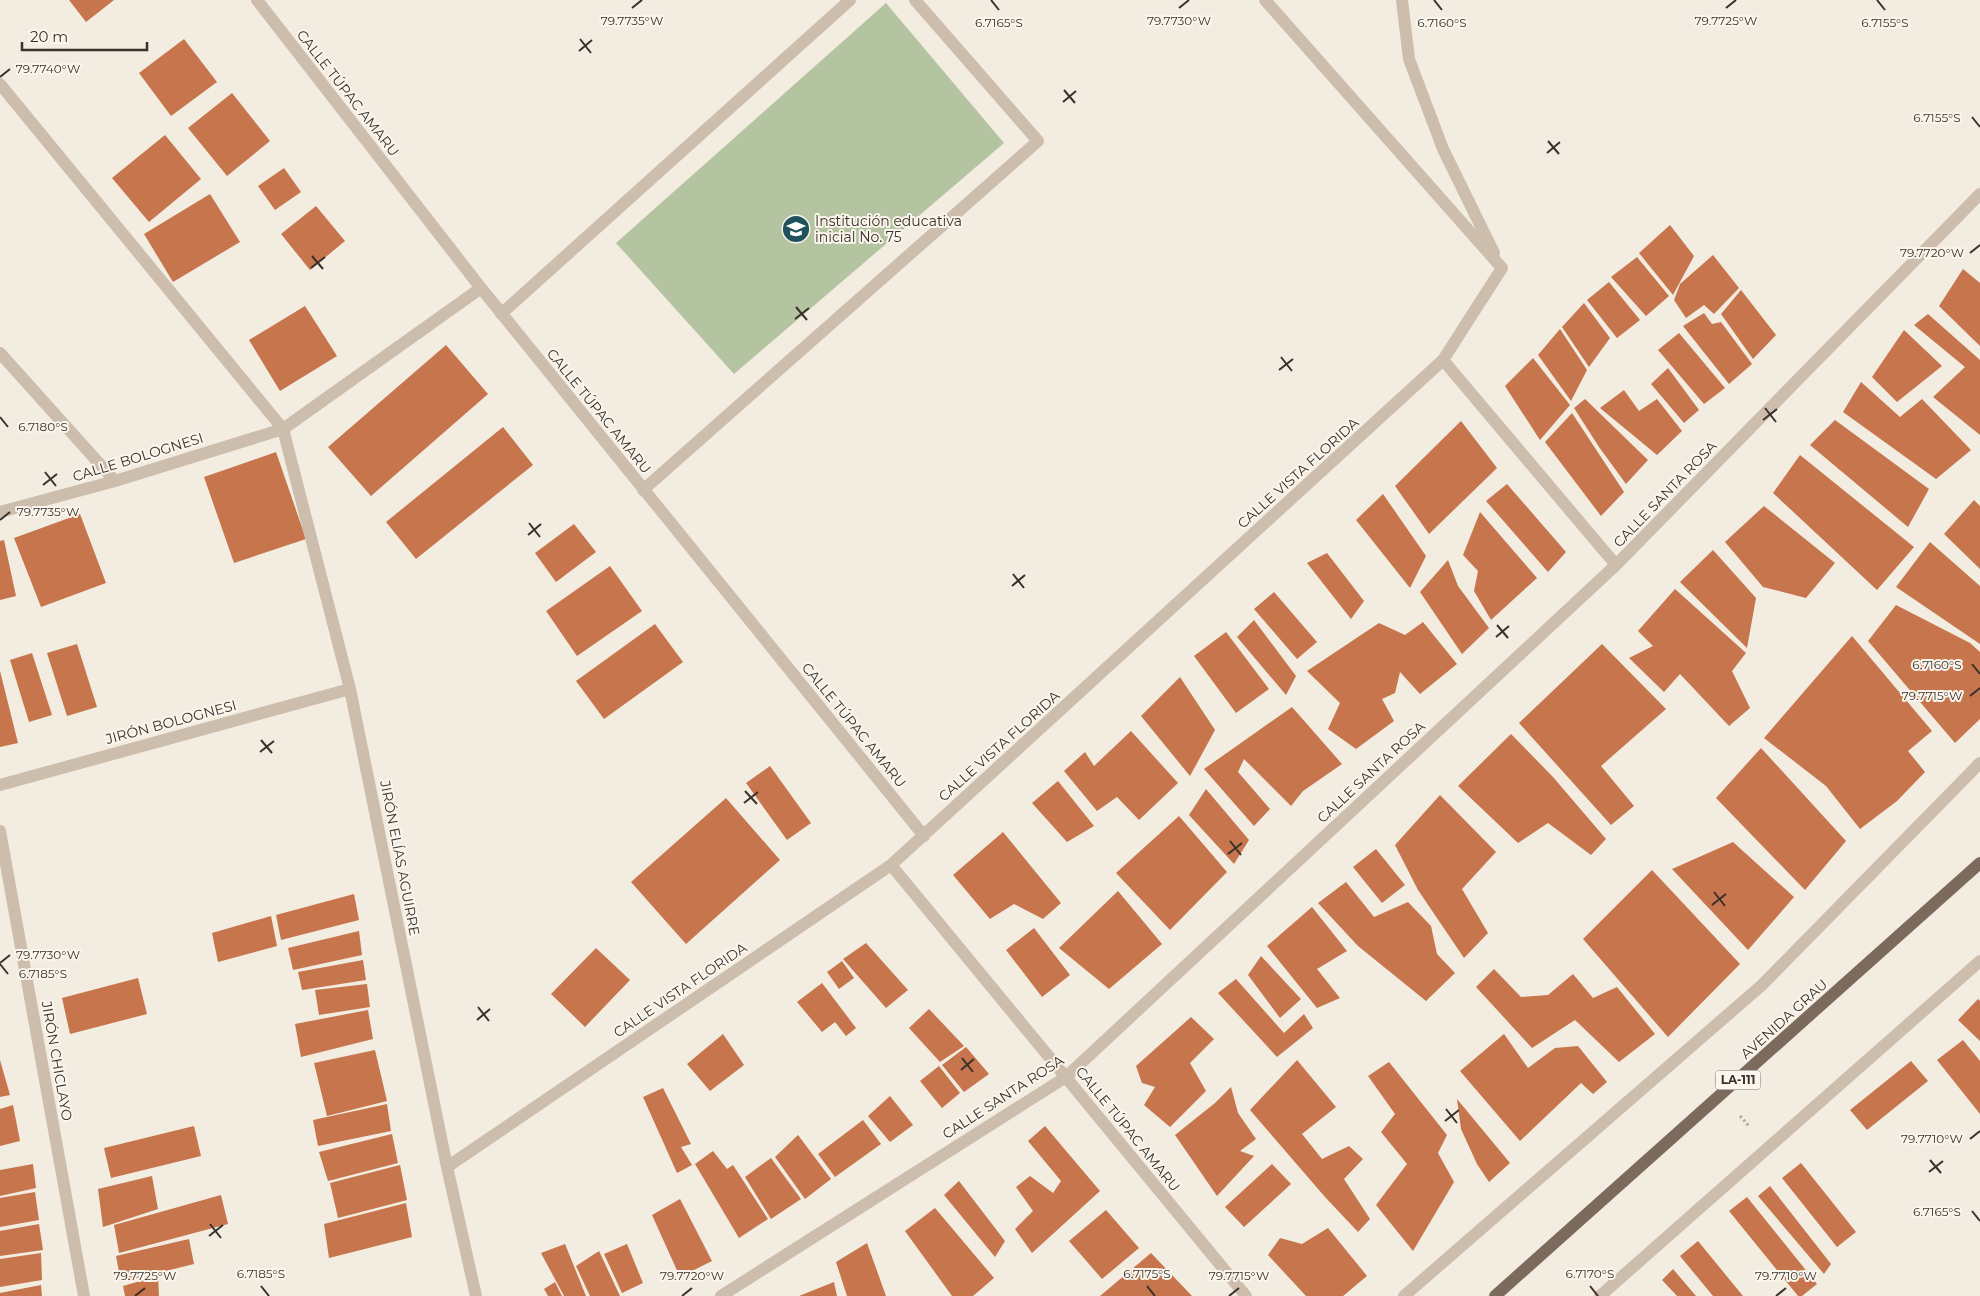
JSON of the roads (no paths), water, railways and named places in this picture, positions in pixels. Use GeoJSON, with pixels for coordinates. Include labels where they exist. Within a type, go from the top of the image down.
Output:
{"type":"FeatureCollection","features":[{"type":"Feature","properties":{"kind":"main road","name":"AVENIDA GRAU"},"geometry":{"type":"LineString","coordinates":[[1495,1296],[1980,862]]}},
{"type":"Feature","properties":{"kind":"street","name":"CALLE TÚPAC AMARU"},"geometry":{"type":"LineString","coordinates":[[257,0],[480,288],[924,836]]}},
{"type":"Feature","properties":{"kind":"street"},"geometry":{"type":"LineString","coordinates":[[501,314],[850,0]]}},
{"type":"Feature","properties":{"kind":"street"},"geometry":{"type":"LineString","coordinates":[[643,490],[1038,141],[914,0]]}},
{"type":"Feature","properties":{"kind":"street"},"geometry":{"type":"LineString","coordinates":[[1265,0],[1502,268]]}},
{"type":"Feature","properties":{"kind":"street"},"geometry":{"type":"LineString","coordinates":[[1402,0],[1409,59],[1443,149],[1502,268]]}},
{"type":"Feature","properties":{"kind":"street"},"geometry":{"type":"LineString","coordinates":[[0,84],[283,429]]}},
{"type":"Feature","properties":{"kind":"street","name":"CALLE SANTA ROSA"},"geometry":{"type":"LineString","coordinates":[[722,1296],[1066,1077],[1616,565],[1980,194]]}},
{"type":"Feature","properties":{"kind":"street","name":"CALLE VISTA FLORIDA"},"geometry":{"type":"LineString","coordinates":[[447,1167],[891,865],[1443,360],[1502,268]]}},
{"type":"Feature","properties":{"kind":"street","name":"CALLE BOLOGNESI"},"geometry":{"type":"LineString","coordinates":[[0,512],[115,481],[283,429],[480,288]]}},
{"type":"Feature","properties":{"kind":"street"},"geometry":{"type":"LineString","coordinates":[[0,353],[115,481]]}},
{"type":"Feature","properties":{"kind":"street"},"geometry":{"type":"LineString","coordinates":[[1443,360],[1616,565]]}},
{"type":"Feature","properties":{"kind":"street","name":"JIRÓN ELÍAS AGUIRRE"},"geometry":{"type":"LineString","coordinates":[[283,429],[350,689],[447,1167],[476,1296]]}},
{"type":"Feature","properties":{"kind":"street","name":"JIRÓN BOLOGNESI"},"geometry":{"type":"LineString","coordinates":[[0,785],[350,689]]}},
{"type":"Feature","properties":{"kind":"street"},"geometry":{"type":"LineString","coordinates":[[1404,1296],[1762,985],[1980,763]]}},
{"type":"Feature","properties":{"kind":"street","name":"JIRÓN CHICLAYO"},"geometry":{"type":"LineString","coordinates":[[0,831],[84,1296]]}},
{"type":"Feature","properties":{"kind":"street","name":"CALLE TÚPAC AMARU"},"geometry":{"type":"LineString","coordinates":[[891,865],[1246,1296]]}},
{"type":"Feature","properties":{"kind":"street"},"geometry":{"type":"LineString","coordinates":[[1600,1296],[1980,961]]}},
{"type":"Feature","properties":{"kind":"place","name":"Institución educativa inicial No. 75"},"geometry":{"type":"Point","coordinates":[796,229]}}]}
